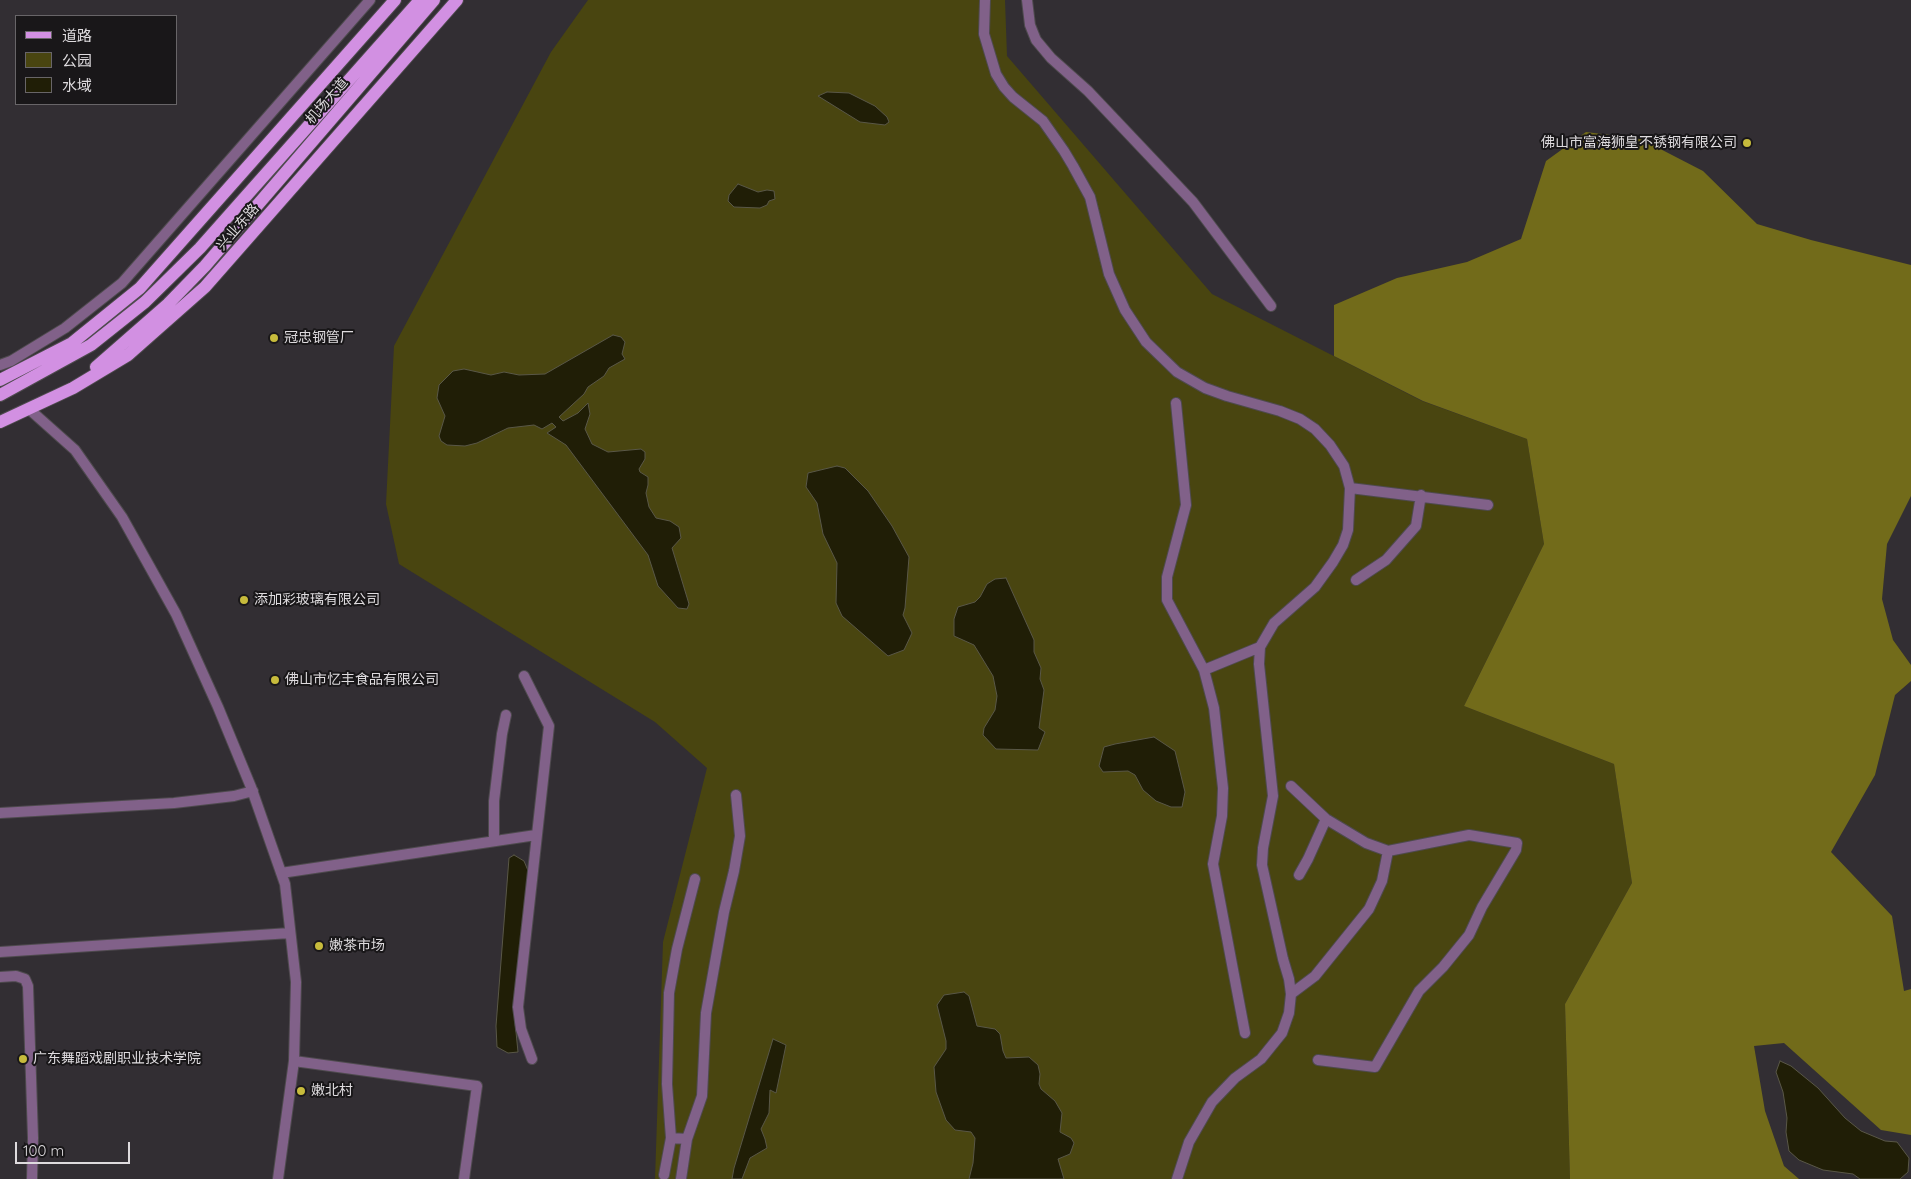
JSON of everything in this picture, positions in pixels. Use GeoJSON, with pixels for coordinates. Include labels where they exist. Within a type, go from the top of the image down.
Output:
{"type":"FeatureCollection","features":[{"type":"Feature","properties":{"kind":"main road"},"geometry":{"type":"LineString","coordinates":[[0,380],[72,343],[140,288],[394,0]]}},
{"type":"Feature","properties":{"kind":"main road","name":"兴业东路"},"geometry":{"type":"LineString","coordinates":[[0,395],[92,345],[145,302],[200,248],[254,185],[360,70],[420,0]]}},
{"type":"Feature","properties":{"kind":"main road","name":"机场大道"},"geometry":{"type":"LineString","coordinates":[[73,388],[168,304],[205,266],[434,0]]}},
{"type":"Feature","properties":{"kind":"main road","name":"兴业东路"},"geometry":{"type":"LineString","coordinates":[[0,422],[73,388],[128,355],[205,287],[457,0]]}},
{"type":"Feature","properties":{"kind":"street"},"geometry":{"type":"LineString","coordinates":[[0,365],[12,361],[65,328],[122,283],[370,0]]}},
{"type":"Feature","properties":{"kind":"street"},"geometry":{"type":"LineString","coordinates":[[985,0],[984,34],[996,74],[1013,97],[1043,121],[1069,158],[1090,197],[1109,274],[1125,310],[1146,342],[1178,372],[1205,388],[1280,411],[1300,419],[1315,429],[1330,445],[1344,466],[1350,488],[1348,530],[1344,545],[1315,587],[1274,623],[1260,647],[1259,664],[1273,796],[1263,848],[1262,865],[1291,994],[1289,1013],[1282,1033],[1260,1059],[1236,1078],[1212,1102],[1189,1142],[1177,1179]]}},
{"type":"Feature","properties":{"kind":"street"},"geometry":{"type":"LineString","coordinates":[[1027,0],[1030,25],[1036,40],[1051,58],[1088,91],[1193,202],[1271,306]]}},
{"type":"Feature","properties":{"kind":"street"},"geometry":{"type":"LineString","coordinates":[[1176,403],[1186,505],[1167,577],[1167,600],[1204,670],[1214,708],[1223,788],[1222,816],[1213,864],[1245,1033]]}},
{"type":"Feature","properties":{"kind":"street"},"geometry":{"type":"LineString","coordinates":[[30,409],[75,450],[122,517],[176,614],[253,791],[281,873],[296,982],[294,1060],[278,1179]]}},
{"type":"Feature","properties":{"kind":"street"},"geometry":{"type":"LineString","coordinates":[[1350,488],[1421,495],[1488,505]]}},
{"type":"Feature","properties":{"kind":"street"},"geometry":{"type":"LineString","coordinates":[[1356,580],[1386,560],[1416,526],[1421,495]]}},
{"type":"Feature","properties":{"kind":"street"},"geometry":{"type":"LineString","coordinates":[[1204,670],[1260,647]]}},
{"type":"Feature","properties":{"kind":"street"},"geometry":{"type":"LineString","coordinates":[[524,676],[548,726],[518,1006],[521,1029],[532,1059]]}},
{"type":"Feature","properties":{"kind":"street"},"geometry":{"type":"LineString","coordinates":[[494,841],[494,801],[506,715]]}},
{"type":"Feature","properties":{"kind":"street"},"geometry":{"type":"LineString","coordinates":[[1291,786],[1326,820],[1366,843],[1388,851],[1469,835],[1517,843],[1516,850],[1482,907],[1469,935],[1443,967],[1419,992],[1375,1067],[1318,1060]]}},
{"type":"Feature","properties":{"kind":"street"},"geometry":{"type":"LineString","coordinates":[[0,813],[174,803],[234,796],[253,791]]}},
{"type":"Feature","properties":{"kind":"street"},"geometry":{"type":"LineString","coordinates":[[681,1179],[687,1139],[702,1096],[706,1013],[740,836],[736,795]]}},
{"type":"Feature","properties":{"kind":"street"},"geometry":{"type":"LineString","coordinates":[[1299,875],[1326,820]]}},
{"type":"Feature","properties":{"kind":"street"},"geometry":{"type":"LineString","coordinates":[[281,873],[536,835]]}},
{"type":"Feature","properties":{"kind":"street"},"geometry":{"type":"LineString","coordinates":[[1291,994],[1315,976],[1369,908],[1382,881],[1388,851]]}},
{"type":"Feature","properties":{"kind":"street"},"geometry":{"type":"LineString","coordinates":[[664,1175],[671,1138],[667,1084],[669,993],[677,949],[695,879]]}},
{"type":"Feature","properties":{"kind":"street"},"geometry":{"type":"LineString","coordinates":[[0,952],[290,934]]}},
{"type":"Feature","properties":{"kind":"street"},"geometry":{"type":"LineString","coordinates":[[0,977],[16,976],[25,979],[28,986],[33,1138],[32,1179]]}},
{"type":"Feature","properties":{"kind":"street"},"geometry":{"type":"LineString","coordinates":[[294,1060],[477,1086],[464,1179]]}},
{"type":"Feature","properties":{"kind":"street"},"geometry":{"type":"LineString","coordinates":[[671,1138],[687,1139]]}},
{"type":"Feature","properties":{"kind":"green space"},"geometry":{"type":"Polygon","coordinates":[[[588,0],[1005,0],[1007,56],[1212,294],[1422,401],[1527,439],[1544,544],[1464,706],[1614,764],[1632,883],[1565,1004],[1570,1179],[655,1179],[663,942],[707,768],[655,722],[399,564],[386,504],[394,346],[551,52],[588,0]]]}},
{"type":"Feature","properties":{"kind":"shaded area"},"geometry":{"type":"Polygon","coordinates":[[[1586,132],[1641,139],[1703,171],[1757,224],[1811,240],[1911,265],[1911,496],[1887,544],[1882,599],[1893,640],[1911,665],[1911,681],[1895,695],[1875,775],[1831,852],[1892,916],[1904,991],[1911,989],[1911,1135],[1881,1130],[1784,1043],[1754,1046],[1765,1111],[1784,1166],[1799,1179],[1570,1179],[1565,1004],[1632,883],[1614,764],[1464,706],[1544,544],[1527,439],[1423,401],[1334,356],[1334,305],[1397,278],[1467,262],[1521,239],[1546,161],[1586,132]]]}},
{"type":"Feature","properties":{"kind":"water"},"geometry":{"type":"Polygon","coordinates":[[[827,92],[849,93],[875,106],[887,117],[889,122],[885,125],[860,122],[818,96],[827,92]]]}},
{"type":"Feature","properties":{"kind":"water"},"geometry":{"type":"Polygon","coordinates":[[[738,184],[758,192],[774,191],[775,199],[760,208],[734,207],[728,201],[729,195],[738,184]]]}},
{"type":"Feature","properties":{"kind":"water"},"geometry":{"type":"Polygon","coordinates":[[[613,335],[621,337],[625,342],[622,354],[625,359],[609,368],[604,376],[588,387],[584,394],[559,417],[563,421],[578,413],[588,403],[590,414],[585,429],[592,444],[608,452],[641,449],[645,452],[645,459],[639,469],[640,472],[648,477],[646,493],[649,507],[656,518],[670,521],[679,527],[681,538],[672,548],[689,604],[687,609],[678,608],[658,586],[648,555],[566,445],[547,433],[556,427],[552,423],[542,429],[534,425],[508,428],[477,443],[465,446],[447,445],[441,441],[439,436],[445,416],[437,398],[439,385],[453,371],[464,369],[491,375],[504,372],[519,375],[545,374],[613,335]]]}},
{"type":"Feature","properties":{"kind":"water"},"geometry":{"type":"Polygon","coordinates":[[[837,466],[845,468],[868,491],[892,526],[909,557],[903,615],[912,633],[904,650],[888,656],[842,616],[836,603],[837,563],[823,534],[817,503],[806,487],[808,473],[837,466]]]}},
{"type":"Feature","properties":{"kind":"water"},"geometry":{"type":"Polygon","coordinates":[[[1006,578],[1034,640],[1034,652],[1041,668],[1040,679],[1044,690],[1039,728],[1045,732],[1038,750],[996,749],[983,735],[984,728],[995,710],[997,696],[993,676],[974,645],[954,636],[954,619],[958,607],[975,602],[987,584],[995,579],[1006,578]]]}},
{"type":"Feature","properties":{"kind":"water"},"geometry":{"type":"Polygon","coordinates":[[[1154,737],[1175,751],[1185,792],[1182,807],[1171,807],[1156,801],[1143,790],[1135,775],[1128,771],[1103,772],[1099,766],[1104,747],[1154,737]]]}},
{"type":"Feature","properties":{"kind":"water"},"geometry":{"type":"Polygon","coordinates":[[[514,855],[524,861],[529,873],[514,1012],[518,1052],[508,1053],[497,1047],[496,1026],[509,858],[514,855]]]}},
{"type":"Feature","properties":{"kind":"water"},"geometry":{"type":"Polygon","coordinates":[[[964,992],[969,996],[977,1026],[995,1029],[1000,1034],[1006,1058],[1029,1057],[1038,1065],[1041,1089],[1055,1101],[1062,1113],[1060,1132],[1071,1138],[1074,1143],[1070,1154],[1058,1159],[1064,1179],[969,1179],[973,1163],[975,1138],[971,1132],[955,1130],[946,1120],[936,1092],[934,1067],[946,1049],[946,1041],[937,1005],[944,995],[964,992]]]}},
{"type":"Feature","properties":{"kind":"water"},"geometry":{"type":"Polygon","coordinates":[[[773,1039],[786,1045],[776,1093],[770,1090],[769,1113],[761,1129],[767,1148],[750,1158],[742,1179],[732,1179],[734,1168],[773,1039]]]}},
{"type":"Feature","properties":{"kind":"water"},"geometry":{"type":"Polygon","coordinates":[[[1780,1061],[1791,1066],[1818,1088],[1845,1118],[1861,1131],[1885,1141],[1897,1142],[1909,1158],[1908,1172],[1900,1179],[1860,1179],[1853,1174],[1823,1170],[1799,1160],[1789,1151],[1783,1092],[1776,1072],[1780,1061]]]}},
{"type":"Feature","properties":{"kind":"place","name":"佛山市富海狮皇不锈钢有限公司"},"geometry":{"type":"Point","coordinates":[1747,143]}},
{"type":"Feature","properties":{"kind":"place","name":"冠忠钢管厂"},"geometry":{"type":"Point","coordinates":[274,338]}},
{"type":"Feature","properties":{"kind":"place","name":"添加彩玻璃有限公司"},"geometry":{"type":"Point","coordinates":[244,600]}},
{"type":"Feature","properties":{"kind":"place","name":"佛山市忆丰食品有限公司"},"geometry":{"type":"Point","coordinates":[275,680]}},
{"type":"Feature","properties":{"kind":"place","name":"嫩茶市场"},"geometry":{"type":"Point","coordinates":[319,946]}},
{"type":"Feature","properties":{"kind":"place","name":"广东舞蹈戏剧职业技术学院"},"geometry":{"type":"Point","coordinates":[23,1059]}},
{"type":"Feature","properties":{"kind":"place","name":"嫩北村"},"geometry":{"type":"Point","coordinates":[301,1091]}}]}
